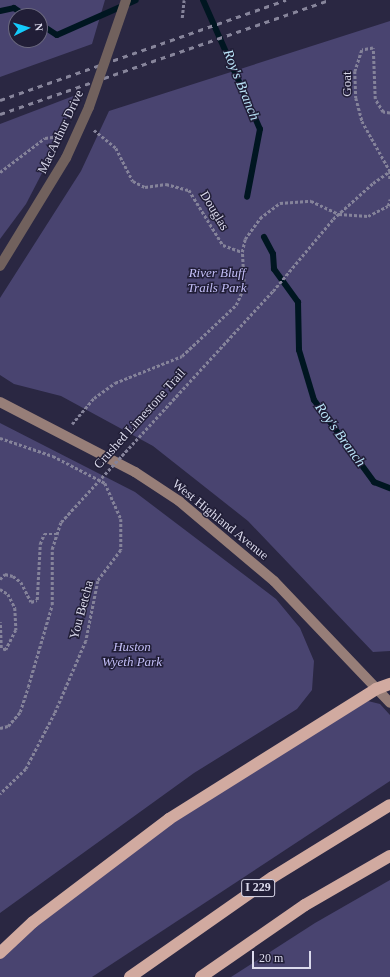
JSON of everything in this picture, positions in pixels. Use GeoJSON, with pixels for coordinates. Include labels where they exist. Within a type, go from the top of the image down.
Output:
{"type":"FeatureCollection","features":[{"type":"Feature","properties":{"kind":"highway"},"geometry":{"type":"LineString","coordinates":[[0,953],[33,922],[169,819],[376,689],[390,684]]}},
{"type":"Feature","properties":{"kind":"highway","name":"I 229"},"geometry":{"type":"LineString","coordinates":[[130,977],[273,877],[390,805]]}},
{"type":"Feature","properties":{"kind":"highway"},"geometry":{"type":"LineString","coordinates":[[201,977],[305,905],[390,856]]}},
{"type":"Feature","properties":{"kind":"street","name":"MacArthur Drive"},"geometry":{"type":"LineString","coordinates":[[0,266],[66,158],[89,107],[126,0]]}},
{"type":"Feature","properties":{"kind":"street","name":"West Highland Avenue"},"geometry":{"type":"LineString","coordinates":[[0,402],[135,472],[220,534],[325,632],[390,703]]}},
{"type":"Feature","properties":{"kind":"path"},"geometry":{"type":"LineString","coordinates":[[182,18],[184,0]]}},
{"type":"Feature","properties":{"kind":"path","name":"Goat"},"geometry":{"type":"LineString","coordinates":[[390,113],[383,112],[375,99],[372,48],[362,50],[355,71],[356,98],[362,121],[390,171]]}},
{"type":"Feature","properties":{"kind":"path","name":"Douglas"},"geometry":{"type":"LineString","coordinates":[[89,131],[97,130],[116,148],[134,181],[145,187],[166,184],[189,190],[223,245],[242,252],[245,238],[260,218],[280,203],[311,201],[339,214],[368,216],[388,206],[390,199]]}},
{"type":"Feature","properties":{"kind":"path"},"geometry":{"type":"LineString","coordinates":[[0,172],[45,138],[67,135]]}},
{"type":"Feature","properties":{"kind":"path"},"geometry":{"type":"LineString","coordinates":[[390,171],[390,180]]}},
{"type":"Feature","properties":{"kind":"path","name":"Crushed Limestone Trail"},"geometry":{"type":"LineString","coordinates":[[0,728],[8,726],[20,712],[28,688],[52,605],[52,549],[61,522],[273,291],[339,214],[373,183],[390,171]]}},
{"type":"Feature","properties":{"kind":"path"},"geometry":{"type":"LineString","coordinates":[[53,456],[64,434],[94,398],[115,383],[182,356],[236,305],[244,287],[242,252]]}},
{"type":"Feature","properties":{"kind":"path","name":"You Betcha"},"geometry":{"type":"LineString","coordinates":[[0,438],[53,456],[105,483],[121,519],[121,550],[98,581],[86,641],[55,713],[26,769],[0,794]]}},
{"type":"Feature","properties":{"kind":"path"},"geometry":{"type":"LineString","coordinates":[[0,579],[5,574],[12,576],[21,582],[31,602],[37,600],[40,544],[44,534],[57,534]]}},
{"type":"Feature","properties":{"kind":"path"},"geometry":{"type":"LineString","coordinates":[[0,589],[8,594],[15,608],[16,630],[6,650],[1,648],[0,622]]}},
{"type":"Feature","properties":{"kind":"green space"},"geometry":{"type":"Polygon","coordinates":[[[0,0],[105,0],[92,44],[0,77],[0,0]]]}},
{"type":"Feature","properties":{"kind":"green space","name":"River Bluff Trails Park"},"geometry":{"type":"Polygon","coordinates":[[[390,21],[390,651],[373,652],[248,521],[153,446],[61,396],[14,384],[0,375],[0,298],[81,171],[109,111],[390,21]]]}},
{"type":"Feature","properties":{"kind":"green space"},"geometry":{"type":"Polygon","coordinates":[[[76,95],[56,146],[26,204],[0,239],[0,124],[76,95]]]}},
{"type":"Feature","properties":{"kind":"green space","name":"Huston Wyeth Park"},"geometry":{"type":"Polygon","coordinates":[[[0,423],[135,492],[276,599],[300,628],[314,661],[312,690],[297,709],[194,773],[0,913],[0,423]]]}},
{"type":"Feature","properties":{"kind":"green space"},"geometry":{"type":"Polygon","coordinates":[[[368,701],[380,704],[390,715],[390,781],[92,977],[0,977],[0,945],[141,836],[368,701]]]}},
{"type":"Feature","properties":{"kind":"green space"},"geometry":{"type":"Polygon","coordinates":[[[390,880],[390,977],[231,977],[315,923],[390,880]]]}},
{"type":"Feature","properties":{"kind":"waterway","name":"Roy's Branch"},"geometry":{"type":"LineString","coordinates":[[48,29],[57,35],[136,0]]}},
{"type":"Feature","properties":{"kind":"waterway","name":"Roy's Branch"},"geometry":{"type":"LineString","coordinates":[[203,0],[260,129],[247,197]]}},
{"type":"Feature","properties":{"kind":"waterway","name":"Roy's Branch"},"geometry":{"type":"LineString","coordinates":[[0,11],[8,9]]}},
{"type":"Feature","properties":{"kind":"waterway","name":"Roy's Branch"},"geometry":{"type":"LineString","coordinates":[[264,237],[273,254],[274,269],[298,302],[299,350],[314,400],[374,482],[390,488]]}},
{"type":"Feature","properties":{"kind":"railway"},"geometry":{"type":"LineString","coordinates":[[0,100],[286,0]]}},
{"type":"Feature","properties":{"kind":"railway"},"geometry":{"type":"LineString","coordinates":[[0,114],[329,0]]}}]}
